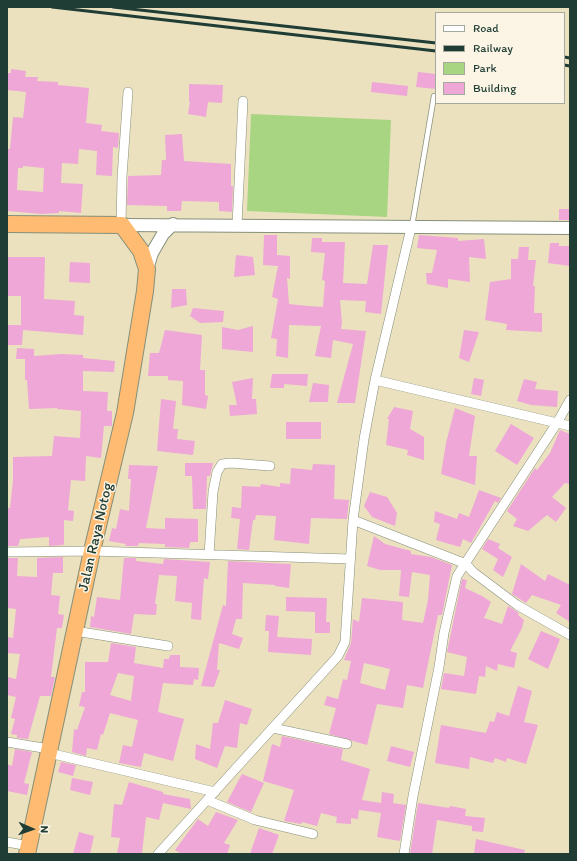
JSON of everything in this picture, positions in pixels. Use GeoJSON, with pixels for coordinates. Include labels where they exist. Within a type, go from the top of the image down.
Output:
{"type":"FeatureCollection","features":[{"type":"Feature","properties":{"kind":"highway"},"geometry":{"type":"LineString","coordinates":[[7,224],[121,225]]}},
{"type":"Feature","properties":{"kind":"highway","name":"Jalan Raya Notog"},"geometry":{"type":"LineString","coordinates":[[28,850],[92,551],[125,413],[145,291],[147,269],[141,251],[121,225]]}},
{"type":"Feature","properties":{"kind":"street"},"geometry":{"type":"LineString","coordinates":[[128,92],[122,177],[121,225],[173,224],[411,228],[570,228]]}},
{"type":"Feature","properties":{"kind":"street"},"geometry":{"type":"LineString","coordinates":[[237,225],[243,101]]}},
{"type":"Feature","properties":{"kind":"street"},"geometry":{"type":"LineString","coordinates":[[147,269],[152,253],[163,234],[173,224]]}},
{"type":"Feature","properties":{"kind":"street"},"geometry":{"type":"LineString","coordinates":[[158,854],[338,656],[345,642],[353,520],[364,439],[375,380],[411,228]]}},
{"type":"Feature","properties":{"kind":"street"},"geometry":{"type":"LineString","coordinates":[[375,380],[570,426]]}},
{"type":"Feature","properties":{"kind":"street"},"geometry":{"type":"LineString","coordinates":[[404,854],[413,796],[439,667],[444,633],[457,576],[557,424],[570,400]]}},
{"type":"Feature","properties":{"kind":"street"},"geometry":{"type":"LineString","coordinates":[[209,555],[213,492],[217,472],[222,464],[231,463],[270,466]]}},
{"type":"Feature","properties":{"kind":"street"},"geometry":{"type":"LineString","coordinates":[[353,520],[466,564],[473,572],[517,605],[570,635]]}},
{"type":"Feature","properties":{"kind":"street"},"geometry":{"type":"LineString","coordinates":[[7,552],[92,551],[350,559]]}},
{"type":"Feature","properties":{"kind":"street"},"geometry":{"type":"LineString","coordinates":[[75,631],[168,646]]}},
{"type":"Feature","properties":{"kind":"street"},"geometry":{"type":"LineString","coordinates":[[273,728],[347,744]]}},
{"type":"Feature","properties":{"kind":"street"},"geometry":{"type":"LineString","coordinates":[[7,742],[215,792]]}},
{"type":"Feature","properties":{"kind":"street"},"geometry":{"type":"LineString","coordinates":[[207,800],[255,820],[313,834]]}},
{"type":"Feature","properties":{"kind":"street"},"geometry":{"type":"LineString","coordinates":[[7,842],[28,850]]}},
{"type":"Feature","properties":{"kind":"lane"},"geometry":{"type":"LineString","coordinates":[[411,228],[434,96]]}},
{"type":"Feature","properties":{"kind":"green space"},"geometry":{"type":"Polygon","coordinates":[[[251,114],[391,120],[387,217],[247,211],[251,114]]]}},
{"type":"Feature","properties":{"kind":"building"},"geometry":{"type":"Polygon","coordinates":[[[11,69],[26,71],[25,77],[38,77],[37,81],[58,82],[58,85],[89,88],[86,123],[102,125],[101,131],[119,133],[118,148],[113,147],[112,176],[96,175],[97,151],[79,149],[78,164],[62,163],[61,183],[83,184],[81,213],[59,211],[59,213],[42,214],[7,211],[7,149],[10,149],[13,117],[23,118],[26,92],[7,90],[7,73],[11,73],[11,69]],[[23,166],[23,168],[18,168],[17,190],[43,192],[44,168],[23,166]]]}},
{"type":"Feature","properties":{"kind":"building"},"geometry":{"type":"Polygon","coordinates":[[[418,72],[435,74],[435,89],[416,87],[418,72]]]}},
{"type":"Feature","properties":{"kind":"building"},"geometry":{"type":"Polygon","coordinates":[[[372,82],[408,86],[407,96],[371,92],[372,82]]]}},
{"type":"Feature","properties":{"kind":"building"},"geometry":{"type":"Polygon","coordinates":[[[189,84],[223,85],[222,103],[208,102],[206,117],[188,114],[190,102],[189,84]]]}},
{"type":"Feature","properties":{"kind":"building"},"geometry":{"type":"Polygon","coordinates":[[[182,134],[184,161],[231,164],[231,186],[233,186],[232,212],[219,211],[219,202],[182,201],[181,211],[167,211],[167,206],[127,205],[128,176],[161,175],[162,160],[166,160],[165,135],[182,134]]]}},
{"type":"Feature","properties":{"kind":"building"},"geometry":{"type":"Polygon","coordinates":[[[559,209],[570,209],[570,220],[559,220],[559,209]]]}},
{"type":"Feature","properties":{"kind":"building"},"geometry":{"type":"Polygon","coordinates":[[[264,235],[277,235],[277,255],[290,256],[290,279],[287,278],[289,304],[308,306],[323,307],[325,281],[322,280],[325,253],[311,252],[312,238],[322,238],[322,242],[345,242],[343,283],[367,284],[373,245],[388,245],[381,314],[365,312],[366,301],[340,300],[342,323],[341,329],[366,331],[355,403],[337,403],[353,344],[333,340],[331,358],[315,356],[321,326],[289,325],[288,358],[276,356],[277,339],[271,338],[278,299],[272,297],[278,266],[263,265],[264,235]]]}},
{"type":"Feature","properties":{"kind":"building"},"geometry":{"type":"Polygon","coordinates":[[[419,235],[458,238],[458,241],[484,239],[486,259],[469,257],[470,282],[448,279],[448,288],[427,284],[426,273],[432,273],[437,250],[417,248],[419,235]]]}},
{"type":"Feature","properties":{"kind":"building"},"geometry":{"type":"Polygon","coordinates":[[[550,243],[559,243],[559,246],[570,246],[570,266],[548,263],[550,243]]]}},
{"type":"Feature","properties":{"kind":"building"},"geometry":{"type":"Polygon","coordinates":[[[519,247],[529,247],[528,260],[536,260],[533,286],[535,286],[534,313],[542,313],[542,332],[506,330],[507,324],[485,320],[490,282],[511,279],[511,259],[518,259],[519,247]]]}},
{"type":"Feature","properties":{"kind":"building"},"geometry":{"type":"Polygon","coordinates":[[[236,255],[253,257],[255,275],[234,277],[236,255]]]}},
{"type":"Feature","properties":{"kind":"building"},"geometry":{"type":"Polygon","coordinates":[[[7,257],[45,257],[44,299],[75,301],[74,315],[84,316],[83,335],[23,330],[22,345],[8,345],[7,325],[21,325],[21,296],[7,296],[7,257]]]}},
{"type":"Feature","properties":{"kind":"building"},"geometry":{"type":"Polygon","coordinates":[[[70,262],[90,263],[90,283],[69,282],[70,262]]]}},
{"type":"Feature","properties":{"kind":"building"},"geometry":{"type":"Polygon","coordinates":[[[172,289],[186,289],[187,305],[171,308],[172,289]]]}},
{"type":"Feature","properties":{"kind":"building"},"geometry":{"type":"Polygon","coordinates":[[[193,308],[224,311],[223,322],[200,323],[190,316],[193,308]]]}},
{"type":"Feature","properties":{"kind":"building"},"geometry":{"type":"Polygon","coordinates":[[[253,326],[253,352],[222,349],[222,327],[238,330],[253,326]]]}},
{"type":"Feature","properties":{"kind":"building"},"geometry":{"type":"Polygon","coordinates":[[[165,330],[202,335],[200,370],[205,370],[205,395],[208,396],[206,409],[182,405],[183,381],[168,380],[168,376],[148,376],[150,353],[159,353],[165,330]]]}},
{"type":"Feature","properties":{"kind":"building"},"geometry":{"type":"Polygon","coordinates":[[[464,330],[479,332],[469,362],[459,358],[464,330]]]}},
{"type":"Feature","properties":{"kind":"building"},"geometry":{"type":"Polygon","coordinates":[[[17,348],[34,349],[34,356],[62,354],[83,355],[83,358],[115,361],[114,372],[83,371],[83,391],[108,392],[107,411],[112,411],[112,426],[104,426],[101,458],[86,456],[85,481],[71,480],[68,510],[74,511],[73,521],[64,520],[63,545],[49,546],[49,537],[20,539],[18,546],[7,546],[7,508],[10,508],[13,481],[13,457],[52,456],[54,436],[80,438],[81,411],[57,408],[29,409],[27,380],[25,380],[25,359],[16,359],[17,348]]]}},
{"type":"Feature","properties":{"kind":"building"},"geometry":{"type":"Polygon","coordinates":[[[272,374],[308,374],[307,386],[284,384],[284,388],[270,388],[272,374]]]}},
{"type":"Feature","properties":{"kind":"building"},"geometry":{"type":"Polygon","coordinates":[[[253,378],[252,399],[256,399],[257,414],[230,416],[229,405],[237,405],[232,382],[253,378]]]}},
{"type":"Feature","properties":{"kind":"building"},"geometry":{"type":"Polygon","coordinates":[[[474,378],[484,380],[481,396],[471,394],[474,378]]]}},
{"type":"Feature","properties":{"kind":"building"},"geometry":{"type":"Polygon","coordinates":[[[524,379],[537,382],[535,389],[558,391],[557,407],[531,405],[517,401],[524,379]]]}},
{"type":"Feature","properties":{"kind":"building"},"geometry":{"type":"Polygon","coordinates":[[[313,383],[329,385],[328,402],[309,402],[313,383]]]}},
{"type":"Feature","properties":{"kind":"building"},"geometry":{"type":"Polygon","coordinates":[[[161,399],[176,401],[173,429],[178,429],[177,439],[195,441],[193,455],[157,451],[161,399]]]}},
{"type":"Feature","properties":{"kind":"building"},"geometry":{"type":"Polygon","coordinates":[[[394,407],[413,411],[410,429],[424,437],[424,460],[407,455],[408,450],[386,445],[389,419],[387,419],[394,407]]]}},
{"type":"Feature","properties":{"kind":"building"},"geometry":{"type":"Polygon","coordinates":[[[455,408],[475,416],[469,456],[477,456],[475,485],[441,474],[446,443],[455,408]]]}},
{"type":"Feature","properties":{"kind":"building"},"geometry":{"type":"Polygon","coordinates":[[[286,422],[321,422],[321,439],[286,439],[286,422]]]}},
{"type":"Feature","properties":{"kind":"building"},"geometry":{"type":"Polygon","coordinates":[[[511,424],[534,438],[517,465],[495,451],[511,424]]]}},
{"type":"Feature","properties":{"kind":"building"},"geometry":{"type":"Polygon","coordinates":[[[560,430],[570,434],[570,484],[565,483],[552,497],[566,508],[556,522],[547,515],[528,531],[513,526],[517,519],[507,511],[535,468],[537,470],[550,453],[560,430]]]}},
{"type":"Feature","properties":{"kind":"building"},"geometry":{"type":"Polygon","coordinates":[[[185,463],[213,463],[210,476],[207,476],[206,509],[193,509],[192,476],[185,476],[185,463]]]}},
{"type":"Feature","properties":{"kind":"building"},"geometry":{"type":"Polygon","coordinates":[[[313,464],[335,465],[334,499],[349,500],[347,519],[311,518],[309,544],[274,540],[276,516],[256,515],[255,520],[253,520],[249,550],[237,549],[240,519],[231,518],[232,507],[241,508],[242,486],[260,487],[261,484],[280,487],[280,483],[290,484],[291,468],[312,470],[313,464]]]}},
{"type":"Feature","properties":{"kind":"building"},"geometry":{"type":"Polygon","coordinates":[[[129,465],[158,466],[146,528],[165,529],[165,518],[198,519],[198,542],[190,542],[189,548],[165,547],[165,544],[139,543],[138,546],[125,546],[126,544],[109,541],[112,528],[116,529],[120,509],[129,511],[131,479],[128,479],[129,465]]]}},
{"type":"Feature","properties":{"kind":"building"},"geometry":{"type":"Polygon","coordinates":[[[479,490],[501,498],[498,503],[495,501],[471,543],[463,539],[460,547],[436,540],[440,524],[434,522],[435,511],[457,519],[459,513],[469,517],[479,490]]]}},
{"type":"Feature","properties":{"kind":"building"},"geometry":{"type":"Polygon","coordinates":[[[370,492],[387,497],[397,513],[395,526],[372,517],[364,506],[370,492]]]}},
{"type":"Feature","properties":{"kind":"building"},"geometry":{"type":"Polygon","coordinates":[[[374,536],[385,544],[411,551],[411,554],[431,557],[452,565],[442,615],[438,615],[423,688],[407,685],[403,708],[377,704],[367,745],[329,734],[336,708],[324,705],[327,696],[338,699],[343,679],[347,680],[351,661],[344,660],[351,643],[353,619],[359,622],[362,598],[403,602],[402,620],[423,623],[428,600],[430,575],[412,572],[409,597],[399,596],[401,570],[380,570],[367,566],[374,536]],[[364,663],[360,683],[385,690],[390,669],[364,663]]]}},
{"type":"Feature","properties":{"kind":"building"},"geometry":{"type":"Polygon","coordinates":[[[488,539],[500,544],[498,548],[512,557],[503,577],[493,570],[498,559],[482,549],[488,539]]]}},
{"type":"Feature","properties":{"kind":"building"},"geometry":{"type":"Polygon","coordinates":[[[63,557],[63,573],[53,573],[51,595],[60,596],[58,614],[64,615],[62,628],[57,628],[51,677],[55,677],[51,696],[40,696],[28,739],[17,738],[17,735],[11,734],[15,719],[11,718],[16,697],[7,695],[7,683],[8,677],[16,679],[20,654],[7,653],[7,637],[13,638],[16,609],[7,608],[7,558],[18,558],[17,576],[37,577],[37,558],[63,557]]]}},
{"type":"Feature","properties":{"kind":"building"},"geometry":{"type":"Polygon","coordinates":[[[124,558],[136,558],[136,561],[163,564],[164,559],[210,562],[208,579],[204,578],[201,620],[191,619],[192,603],[175,601],[177,576],[159,575],[155,604],[157,604],[156,615],[134,614],[131,634],[90,627],[91,616],[94,617],[97,597],[120,600],[124,558]]]}},
{"type":"Feature","properties":{"kind":"building"},"geometry":{"type":"Polygon","coordinates":[[[228,561],[291,564],[289,588],[275,585],[243,583],[242,619],[236,619],[232,634],[243,638],[239,649],[219,643],[217,670],[220,670],[214,687],[201,686],[223,605],[226,606],[228,561]]]}},
{"type":"Feature","properties":{"kind":"building"},"geometry":{"type":"Polygon","coordinates":[[[521,564],[545,581],[548,574],[570,585],[570,622],[556,613],[561,605],[532,595],[526,603],[512,594],[521,564]]]}},
{"type":"Feature","properties":{"kind":"building"},"geometry":{"type":"Polygon","coordinates":[[[462,579],[467,580],[465,588],[491,602],[484,618],[502,624],[508,606],[519,613],[518,615],[524,620],[522,628],[510,651],[517,653],[514,668],[498,664],[497,671],[486,666],[485,677],[479,676],[476,694],[441,689],[444,673],[464,676],[467,657],[447,652],[462,579]]]}},
{"type":"Feature","properties":{"kind":"building"},"geometry":{"type":"Polygon","coordinates":[[[286,597],[327,598],[326,622],[330,622],[330,633],[315,633],[315,612],[286,611],[286,597]]]}},
{"type":"Feature","properties":{"kind":"building"},"geometry":{"type":"Polygon","coordinates":[[[266,615],[279,616],[277,637],[312,639],[311,655],[268,652],[269,631],[265,631],[266,615]]]}},
{"type":"Feature","properties":{"kind":"building"},"geometry":{"type":"Polygon","coordinates":[[[541,631],[560,639],[548,669],[528,659],[541,631]]]}},
{"type":"Feature","properties":{"kind":"building"},"geometry":{"type":"Polygon","coordinates":[[[111,643],[136,647],[134,663],[163,668],[164,659],[169,659],[170,655],[180,655],[180,667],[199,668],[198,680],[194,679],[193,685],[163,683],[158,712],[184,719],[173,761],[144,753],[141,767],[119,763],[123,745],[132,747],[138,720],[110,713],[103,735],[101,734],[97,750],[87,748],[86,756],[72,752],[74,729],[77,730],[85,707],[79,706],[82,692],[85,692],[85,662],[108,662],[111,643]],[[118,673],[110,695],[131,701],[134,676],[118,673]]]}},
{"type":"Feature","properties":{"kind":"building"},"geometry":{"type":"Polygon","coordinates":[[[518,686],[532,691],[524,722],[538,725],[526,764],[507,758],[506,762],[495,758],[493,763],[470,757],[469,769],[435,763],[441,725],[486,733],[490,721],[494,722],[497,712],[509,716],[518,686]]]}},
{"type":"Feature","properties":{"kind":"building"},"geometry":{"type":"Polygon","coordinates":[[[225,700],[252,709],[247,725],[240,723],[237,748],[225,746],[217,768],[195,759],[196,744],[210,749],[213,723],[218,723],[225,700]]]}},
{"type":"Feature","properties":{"kind":"building"},"geometry":{"type":"Polygon","coordinates":[[[282,736],[343,749],[341,760],[370,769],[362,800],[381,803],[382,792],[394,794],[393,803],[406,805],[400,841],[377,837],[381,813],[359,810],[358,819],[351,818],[351,824],[336,823],[337,817],[321,813],[317,826],[302,822],[301,824],[284,821],[294,790],[263,781],[272,744],[280,747],[282,736]]]}},
{"type":"Feature","properties":{"kind":"building"},"geometry":{"type":"Polygon","coordinates":[[[391,746],[414,752],[410,767],[387,761],[391,746]]]}},
{"type":"Feature","properties":{"kind":"building"},"geometry":{"type":"Polygon","coordinates":[[[15,749],[32,752],[24,783],[29,784],[27,795],[7,791],[7,764],[12,766],[15,749]]]}},
{"type":"Feature","properties":{"kind":"building"},"geometry":{"type":"Polygon","coordinates":[[[61,762],[76,765],[73,776],[58,772],[61,762]]]}},
{"type":"Feature","properties":{"kind":"building"},"geometry":{"type":"Polygon","coordinates":[[[242,774],[264,783],[251,812],[227,802],[242,774]]]}},
{"type":"Feature","properties":{"kind":"building"},"geometry":{"type":"Polygon","coordinates":[[[72,778],[93,782],[90,795],[70,790],[72,778]]]}},
{"type":"Feature","properties":{"kind":"building"},"geometry":{"type":"Polygon","coordinates":[[[129,782],[163,792],[163,794],[190,799],[191,809],[163,803],[159,820],[146,817],[142,854],[117,854],[120,838],[111,837],[114,804],[122,805],[129,782]]]}},
{"type":"Feature","properties":{"kind":"building"},"geometry":{"type":"Polygon","coordinates":[[[418,803],[466,809],[465,816],[485,818],[483,832],[472,831],[472,826],[437,820],[432,854],[410,854],[418,803]]]}},
{"type":"Feature","properties":{"kind":"building"},"geometry":{"type":"Polygon","coordinates":[[[216,812],[238,820],[224,843],[230,845],[227,854],[182,854],[175,850],[198,819],[208,826],[216,812]]]}},
{"type":"Feature","properties":{"kind":"building"},"geometry":{"type":"Polygon","coordinates":[[[259,828],[279,835],[272,854],[250,854],[259,828]]]}},
{"type":"Feature","properties":{"kind":"building"},"geometry":{"type":"Polygon","coordinates":[[[79,832],[94,836],[90,854],[73,854],[79,832]]]}},
{"type":"Feature","properties":{"kind":"building"},"geometry":{"type":"Polygon","coordinates":[[[476,839],[525,850],[524,854],[474,854],[476,839]]]}},
{"type":"Feature","properties":{"kind":"railway"},"geometry":{"type":"LineString","coordinates":[[52,7],[435,51]]}},
{"type":"Feature","properties":{"kind":"railway"},"geometry":{"type":"LineString","coordinates":[[113,7],[435,43]]}},
{"type":"Feature","properties":{"kind":"railway"},"geometry":{"type":"LineString","coordinates":[[565,57],[570,58]]}},
{"type":"Feature","properties":{"kind":"railway"},"geometry":{"type":"LineString","coordinates":[[565,65],[570,66]]}}]}
